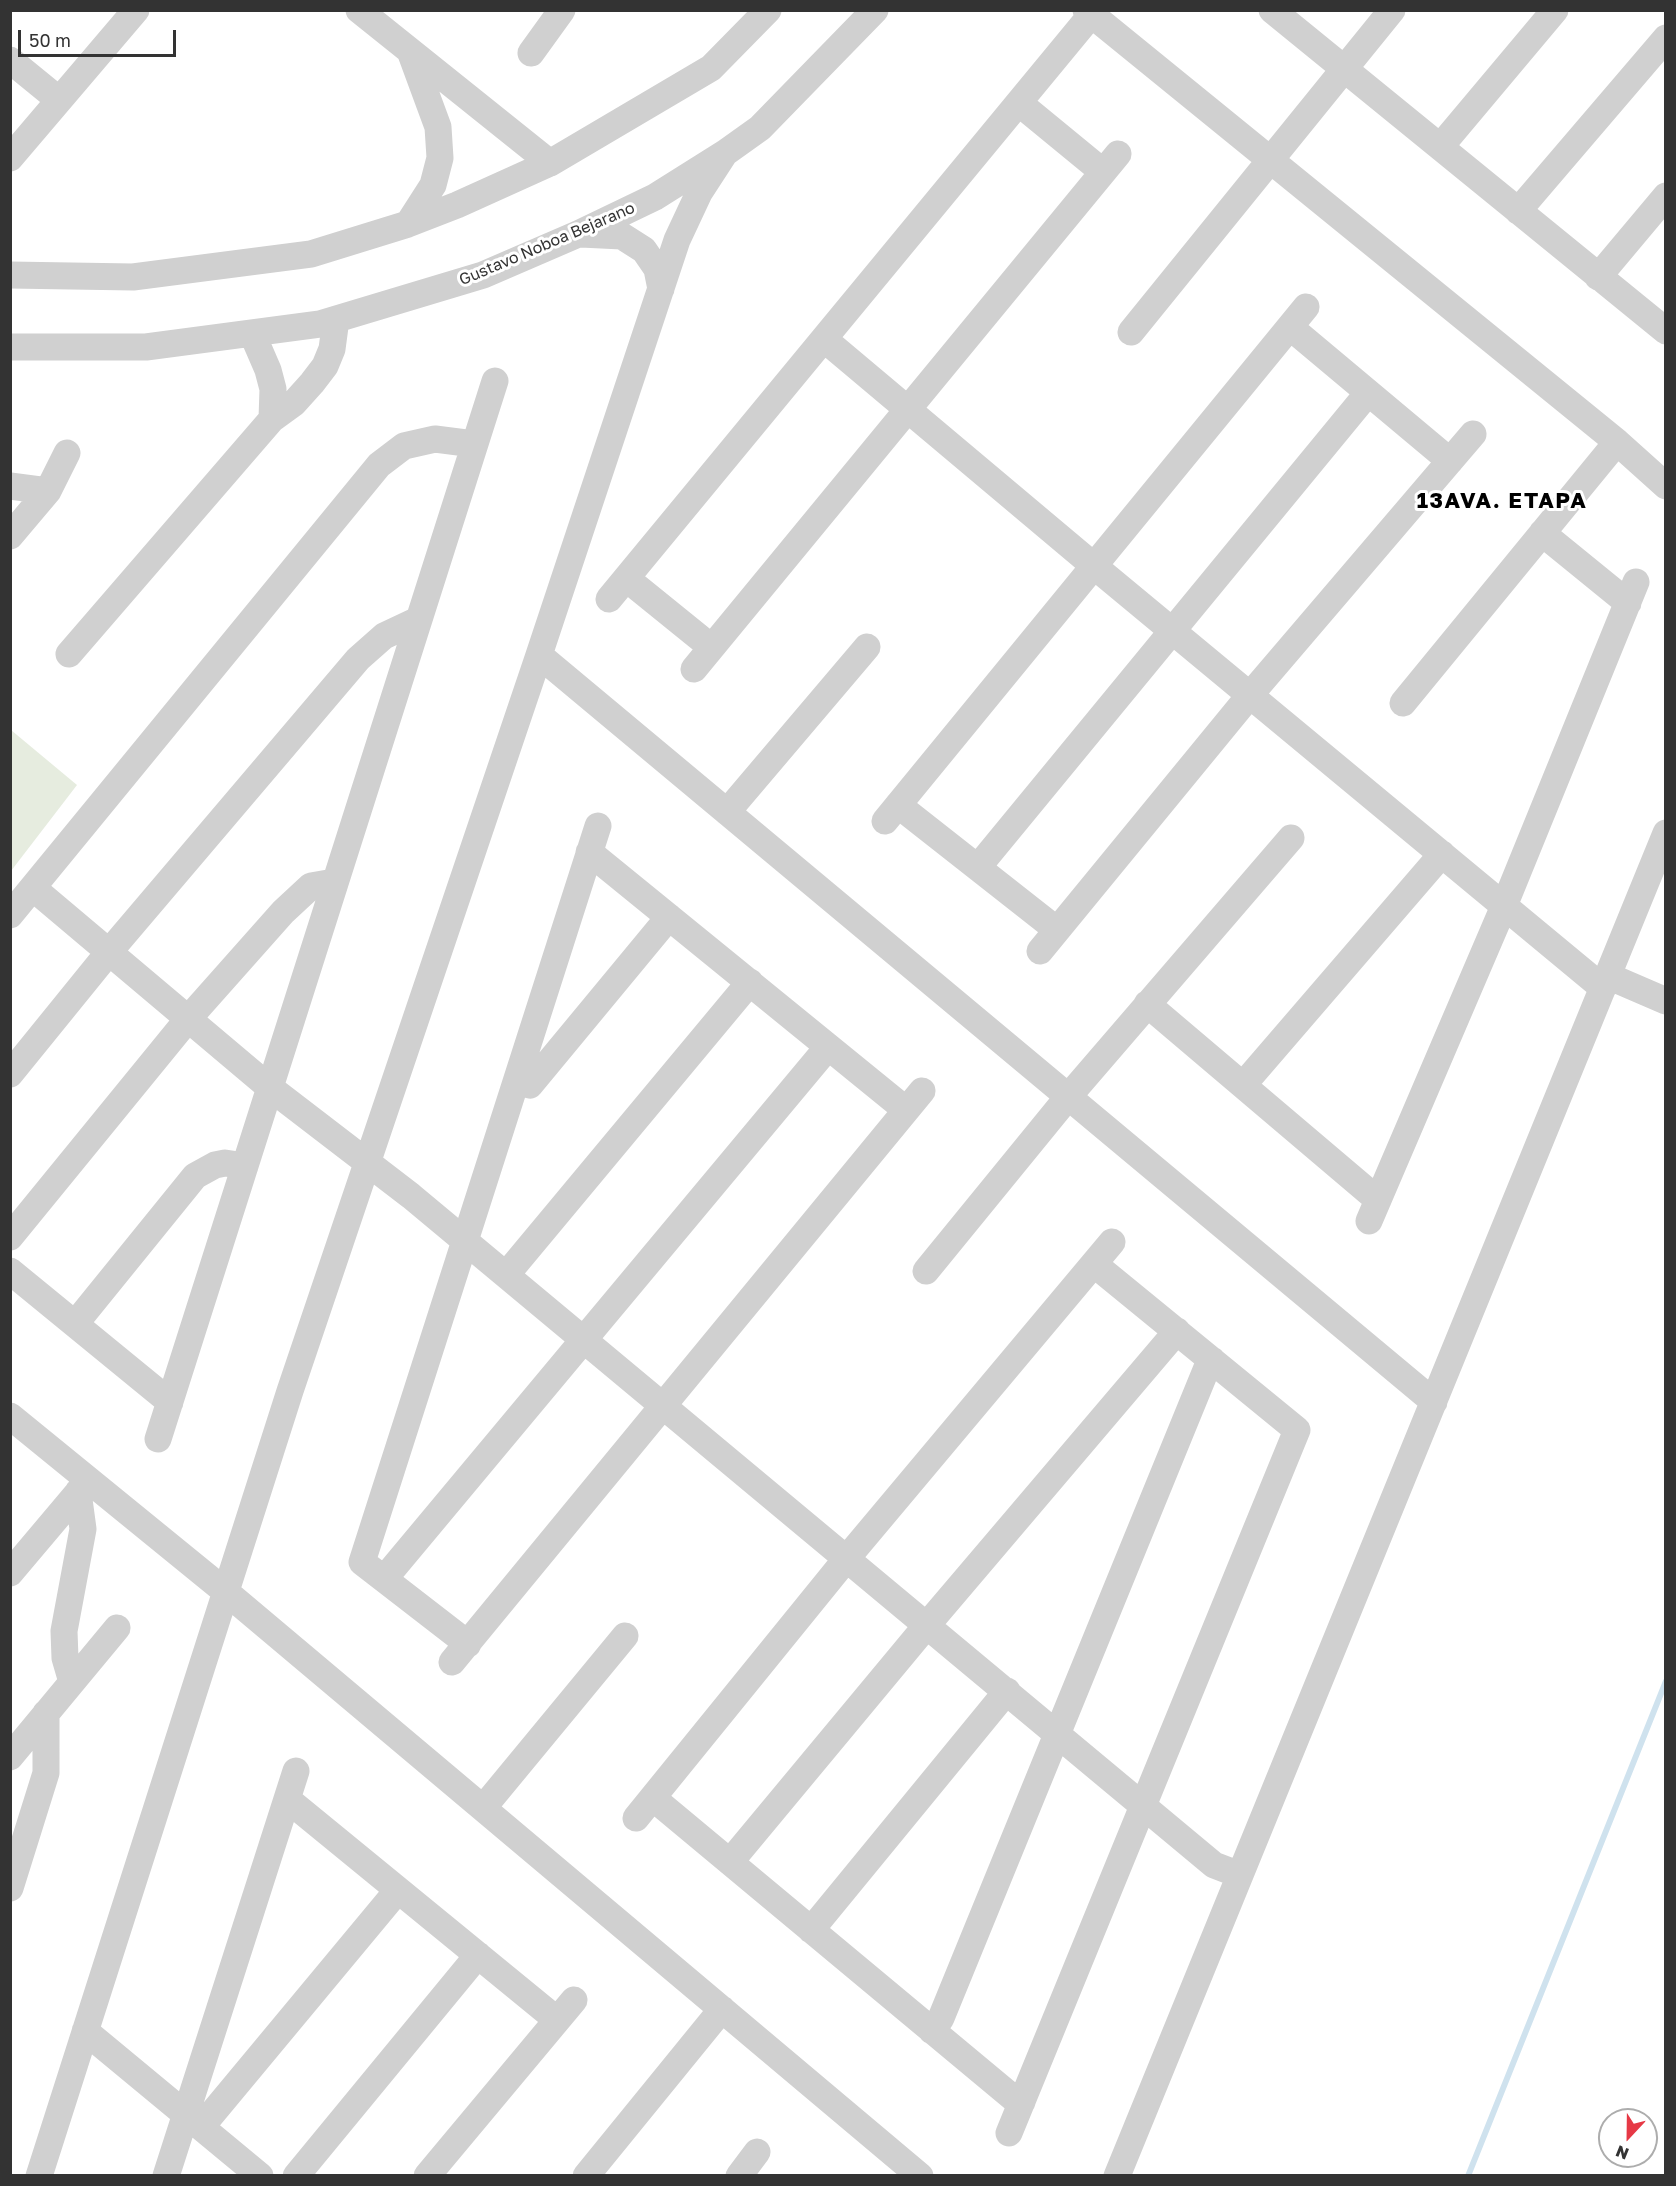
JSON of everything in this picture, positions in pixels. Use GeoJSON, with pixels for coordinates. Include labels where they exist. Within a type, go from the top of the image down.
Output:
{"type":"FeatureCollection","features":[{"type":"Feature","properties":{"kind":"street"},"geometry":{"type":"LineString","coordinates":[[10,158],[136,10]]}},
{"type":"Feature","properties":{"kind":"street"},"geometry":{"type":"LineString","coordinates":[[359,10],[550,163]]}},
{"type":"Feature","properties":{"kind":"street"},"geometry":{"type":"LineString","coordinates":[[10,275],[133,276],[311,254],[408,224],[457,205],[550,163],[711,68],[768,10]]}},
{"type":"Feature","properties":{"kind":"street","name":"Gustavo Noboa Bejarano"},"geometry":{"type":"LineString","coordinates":[[10,347],[146,347],[320,324],[483,275],[578,234],[655,197],[725,153],[760,128],[874,10]]}},
{"type":"Feature","properties":{"kind":"street"},"geometry":{"type":"LineString","coordinates":[[1272,10],[1665,332]]}},
{"type":"Feature","properties":{"kind":"street"},"geometry":{"type":"LineString","coordinates":[[1131,332],[1392,10]]}},
{"type":"Feature","properties":{"kind":"street"},"geometry":{"type":"LineString","coordinates":[[1440,147],[1555,10]]}},
{"type":"Feature","properties":{"kind":"street"},"geometry":{"type":"LineString","coordinates":[[609,600],[1019,103],[1089,13],[1617,442],[1665,486]]}},
{"type":"Feature","properties":{"kind":"street"},"geometry":{"type":"LineString","coordinates":[[531,53],[552,14]]}},
{"type":"Feature","properties":{"kind":"street"},"geometry":{"type":"LineString","coordinates":[[1518,212],[1665,38]]}},
{"type":"Feature","properties":{"kind":"street"},"geometry":{"type":"LineString","coordinates":[[408,224],[433,185],[440,158],[438,127],[409,50]]}},
{"type":"Feature","properties":{"kind":"street"},"geometry":{"type":"LineString","coordinates":[[10,60],[59,100]]}},
{"type":"Feature","properties":{"kind":"street"},"geometry":{"type":"LineString","coordinates":[[694,669],[1110,163],[1019,103]]}},
{"type":"Feature","properties":{"kind":"street"},"geometry":{"type":"LineString","coordinates":[[39,2175],[290,1391],[677,240],[694,203],[725,153]]}},
{"type":"Feature","properties":{"kind":"street"},"geometry":{"type":"LineString","coordinates":[[1598,277],[1665,196]]}},
{"type":"Feature","properties":{"kind":"street"},"geometry":{"type":"LineString","coordinates":[[578,234],[621,236],[644,250],[657,269],[661,289]]}},
{"type":"Feature","properties":{"kind":"street"},"geometry":{"type":"LineString","coordinates":[[1057,930],[978,867],[892,813],[1298,317],[1368,393],[1450,461]]}},
{"type":"Feature","properties":{"kind":"street"},"geometry":{"type":"LineString","coordinates":[[69,654],[272,419],[294,403],[325,366],[332,349],[336,320]]}},
{"type":"Feature","properties":{"kind":"street"},"geometry":{"type":"LineString","coordinates":[[252,333],[268,370],[273,389],[272,419]]}},
{"type":"Feature","properties":{"kind":"street"},"geometry":{"type":"LineString","coordinates":[[824,339],[1504,906],[1605,982],[1665,1001]]}},
{"type":"Feature","properties":{"kind":"street"},"geometry":{"type":"LineString","coordinates":[[158,1439],[495,381]]}},
{"type":"Feature","properties":{"kind":"street"},"geometry":{"type":"LineString","coordinates":[[978,867],[1368,393]]}},
{"type":"Feature","properties":{"kind":"street"},"geometry":{"type":"LineString","coordinates":[[1040,951],[1250,695],[1473,434]]}},
{"type":"Feature","properties":{"kind":"street"},"geometry":{"type":"LineString","coordinates":[[10,915],[379,465],[404,446],[415,443],[435,439],[474,444]]}},
{"type":"Feature","properties":{"kind":"street"},"geometry":{"type":"LineString","coordinates":[[1403,703],[1617,442]]}},
{"type":"Feature","properties":{"kind":"street"},"geometry":{"type":"LineString","coordinates":[[10,536],[48,491],[67,453]]}},
{"type":"Feature","properties":{"kind":"street"},"geometry":{"type":"LineString","coordinates":[[10,486],[48,491]]}},
{"type":"Feature","properties":{"kind":"street"},"geometry":{"type":"LineString","coordinates":[[1147,1004],[1243,1085],[1373,1210],[1504,906],[1632,593],[1542,533]]}},
{"type":"Feature","properties":{"kind":"street"},"geometry":{"type":"LineString","coordinates":[[627,579],[711,647]]}},
{"type":"Feature","properties":{"kind":"street"},"geometry":{"type":"LineString","coordinates":[[10,1074],[109,952],[358,659],[384,636],[418,620]]}},
{"type":"Feature","properties":{"kind":"street"},"geometry":{"type":"LineString","coordinates":[[727,812],[867,647]]}},
{"type":"Feature","properties":{"kind":"street"},"geometry":{"type":"LineString","coordinates":[[539,655],[1434,1402]]}},
{"type":"Feature","properties":{"kind":"street"},"geometry":{"type":"LineString","coordinates":[[589,852],[828,1047],[914,1100],[460,1653],[384,1579],[362,1562],[466,1242],[589,852],[598,826]]}},
{"type":"Feature","properties":{"kind":"street"},"geometry":{"type":"LineString","coordinates":[[1118,2175],[1665,833]]}},
{"type":"Feature","properties":{"kind":"street"},"geometry":{"type":"LineString","coordinates":[[926,1271],[1068,1097],[1291,838]]}},
{"type":"Feature","properties":{"kind":"street"},"geometry":{"type":"LineString","coordinates":[[1243,1085],[1442,854]]}},
{"type":"Feature","properties":{"kind":"street"},"geometry":{"type":"LineString","coordinates":[[10,1237],[188,1019],[283,912],[311,886],[334,882]]}},
{"type":"Feature","properties":{"kind":"street"},"geometry":{"type":"LineString","coordinates":[[33,888],[270,1088],[411,1196],[584,1339],[1144,1807],[1214,1864],[1240,1875]]}},
{"type":"Feature","properties":{"kind":"street"},"geometry":{"type":"LineString","coordinates":[[517,1081],[530,1085],[669,916]]}},
{"type":"Feature","properties":{"kind":"street"},"geometry":{"type":"LineString","coordinates":[[506,1275],[750,982]]}},
{"type":"Feature","properties":{"kind":"street"},"geometry":{"type":"LineString","coordinates":[[384,1579],[828,1047]]}},
{"type":"Feature","properties":{"kind":"street"},"geometry":{"type":"LineString","coordinates":[[75,1324],[195,1176],[215,1165],[225,1163],[244,1166]]}},
{"type":"Feature","properties":{"kind":"street"},"geometry":{"type":"LineString","coordinates":[[636,1818],[847,1558],[1112,1242]]}},
{"type":"Feature","properties":{"kind":"street"},"geometry":{"type":"LineString","coordinates":[[1009,2133],[1297,1430],[1094,1264]]}},
{"type":"Feature","properties":{"kind":"street"},"geometry":{"type":"LineString","coordinates":[[10,1271],[170,1402]]}},
{"type":"Feature","properties":{"kind":"street"},"geometry":{"type":"LineString","coordinates":[[730,1862],[927,1624],[1177,1331]]}},
{"type":"Feature","properties":{"kind":"street"},"geometry":{"type":"LineString","coordinates":[[932,2031],[941,2018],[1212,1360]]}},
{"type":"Feature","properties":{"kind":"street"},"geometry":{"type":"LineString","coordinates":[[10,1416],[83,1486],[226,1592],[920,2175]]}},
{"type":"Feature","properties":{"kind":"street"},"geometry":{"type":"LineString","coordinates":[[10,1574],[83,1486]]}},
{"type":"Feature","properties":{"kind":"street"},"geometry":{"type":"LineString","coordinates":[[72,1682],[66,1658],[64,1631],[83,1529],[83,1486]]}},
{"type":"Feature","properties":{"kind":"street"},"geometry":{"type":"LineString","coordinates":[[10,1757],[117,1628]]}},
{"type":"Feature","properties":{"kind":"street"},"geometry":{"type":"LineString","coordinates":[[483,1809],[625,1636]]}},
{"type":"Feature","properties":{"kind":"street"},"geometry":{"type":"LineString","coordinates":[[811,1929],[1007,1691]]}},
{"type":"Feature","properties":{"kind":"street"},"geometry":{"type":"LineString","coordinates":[[10,1888],[46,1773],[46,1713]]}},
{"type":"Feature","properties":{"kind":"street"},"geometry":{"type":"LineString","coordinates":[[166,2175],[193,2121],[296,1771]]}},
{"type":"Feature","properties":{"kind":"street"},"geometry":{"type":"LineString","coordinates":[[653,1798],[1012,2097],[1022,2102]]}},
{"type":"Feature","properties":{"kind":"street"},"geometry":{"type":"LineString","coordinates":[[287,1799],[478,1955],[566,2010],[427,2175]]}},
{"type":"Feature","properties":{"kind":"street"},"geometry":{"type":"LineString","coordinates":[[193,2121],[398,1890]]}},
{"type":"Feature","properties":{"kind":"street"},"geometry":{"type":"LineString","coordinates":[[296,2175],[478,1955]]}},
{"type":"Feature","properties":{"kind":"street"},"geometry":{"type":"LineString","coordinates":[[586,2175],[722,2009]]}},
{"type":"Feature","properties":{"kind":"street"},"geometry":{"type":"LineString","coordinates":[[85,2031],[260,2175]]}},
{"type":"Feature","properties":{"kind":"street"},"geometry":{"type":"LineString","coordinates":[[740,2175],[757,2152]]}},
{"type":"Feature","properties":{"kind":"shaded area"},"geometry":{"type":"Polygon","coordinates":[[[11,730],[77,785],[11,871],[11,730]]]}},
{"type":"Feature","properties":{"kind":"waterway"},"geometry":{"type":"LineString","coordinates":[[1468,2176],[1666,1681]]}},
{"type":"Feature","properties":{"kind":"district","name":"13AVA. ETAPA"},"geometry":{"type":"Point","coordinates":[1502,501]}}]}
